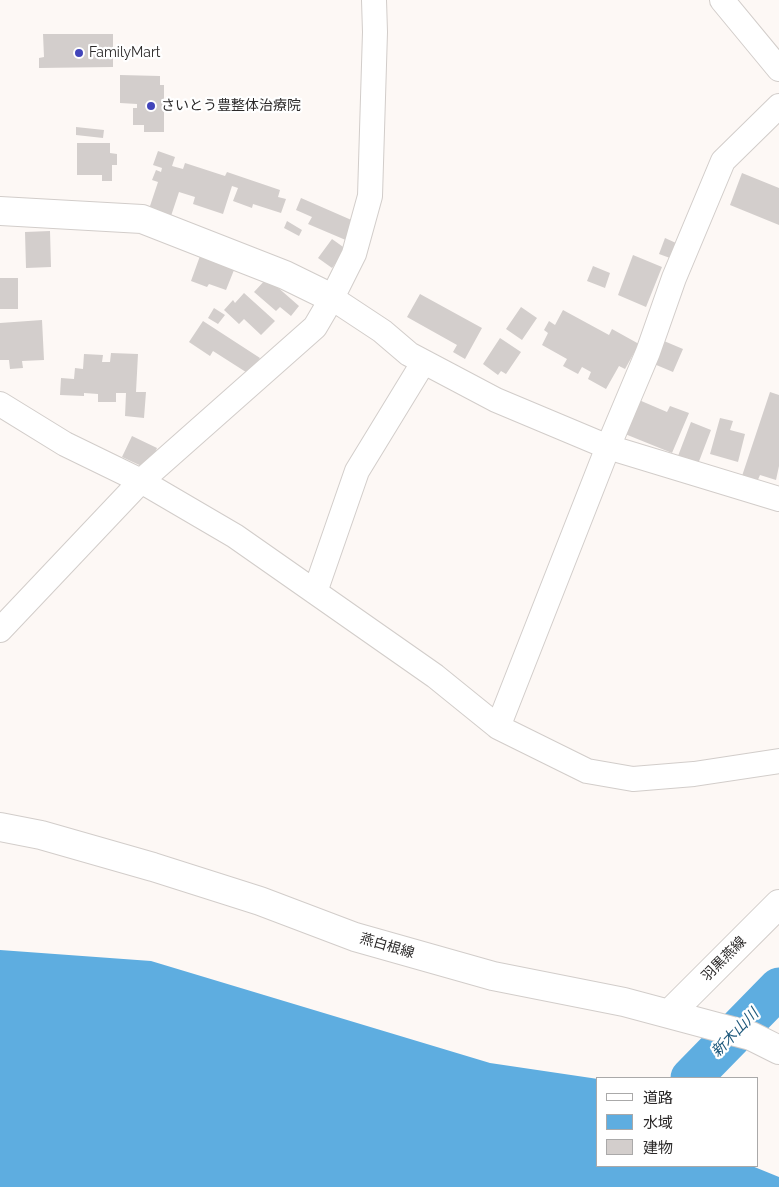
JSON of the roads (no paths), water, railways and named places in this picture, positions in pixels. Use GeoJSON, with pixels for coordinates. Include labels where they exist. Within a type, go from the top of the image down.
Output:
{"type":"FeatureCollection","features":[{"type":"Feature","properties":{"kind":"main road"},"geometry":{"type":"LineString","coordinates":[[0,211],[142,219],[285,275],[332,298]]}},
{"type":"Feature","properties":{"kind":"main road","name":"燕白根線"},"geometry":{"type":"LineString","coordinates":[[0,826],[41,834],[153,867],[260,901],[356,937],[493,976],[624,1002],[669,1014],[751,1036],[779,1050]]}},
{"type":"Feature","properties":{"kind":"main road","name":"羽黒燕線"},"geometry":{"type":"LineString","coordinates":[[669,1014],[779,904]]}},
{"type":"Feature","properties":{"kind":"street"},"geometry":{"type":"LineString","coordinates":[[0,630],[141,481],[315,327],[354,254],[370,196],[375,32],[374,0]]}},
{"type":"Feature","properties":{"kind":"street"},"geometry":{"type":"LineString","coordinates":[[722,0],[779,69]]}},
{"type":"Feature","properties":{"kind":"street"},"geometry":{"type":"LineString","coordinates":[[498,727],[608,447],[648,352],[674,278],[723,161],[779,106]]}},
{"type":"Feature","properties":{"kind":"street"},"geometry":{"type":"LineString","coordinates":[[332,298],[382,331],[422,363],[496,400],[608,447],[779,499]]}},
{"type":"Feature","properties":{"kind":"street"},"geometry":{"type":"LineString","coordinates":[[314,592],[357,471],[422,363]]}},
{"type":"Feature","properties":{"kind":"street"},"geometry":{"type":"LineString","coordinates":[[0,404],[65,444],[141,481],[235,536],[435,676],[498,727],[587,771],[632,779],[694,774],[779,761]]}},
{"type":"Feature","properties":{"kind":"water"},"geometry":{"type":"Polygon","coordinates":[[[0,950],[151,961],[490,1063],[596,1079],[596,1167],[754,1167],[779,1177],[779,1187],[0,1187],[0,950]]]}},
{"type":"Feature","properties":{"kind":"waterway","name":"新木山川"},"geometry":{"type":"LineString","coordinates":[[692,1077],[779,988]]}},
{"type":"Feature","properties":{"kind":"place","name":"FamilyMart"},"geometry":{"type":"Point","coordinates":[79,53]}},
{"type":"Feature","properties":{"kind":"place","name":"さいとう豊整体治療院"},"geometry":{"type":"Point","coordinates":[151,106]}}]}
